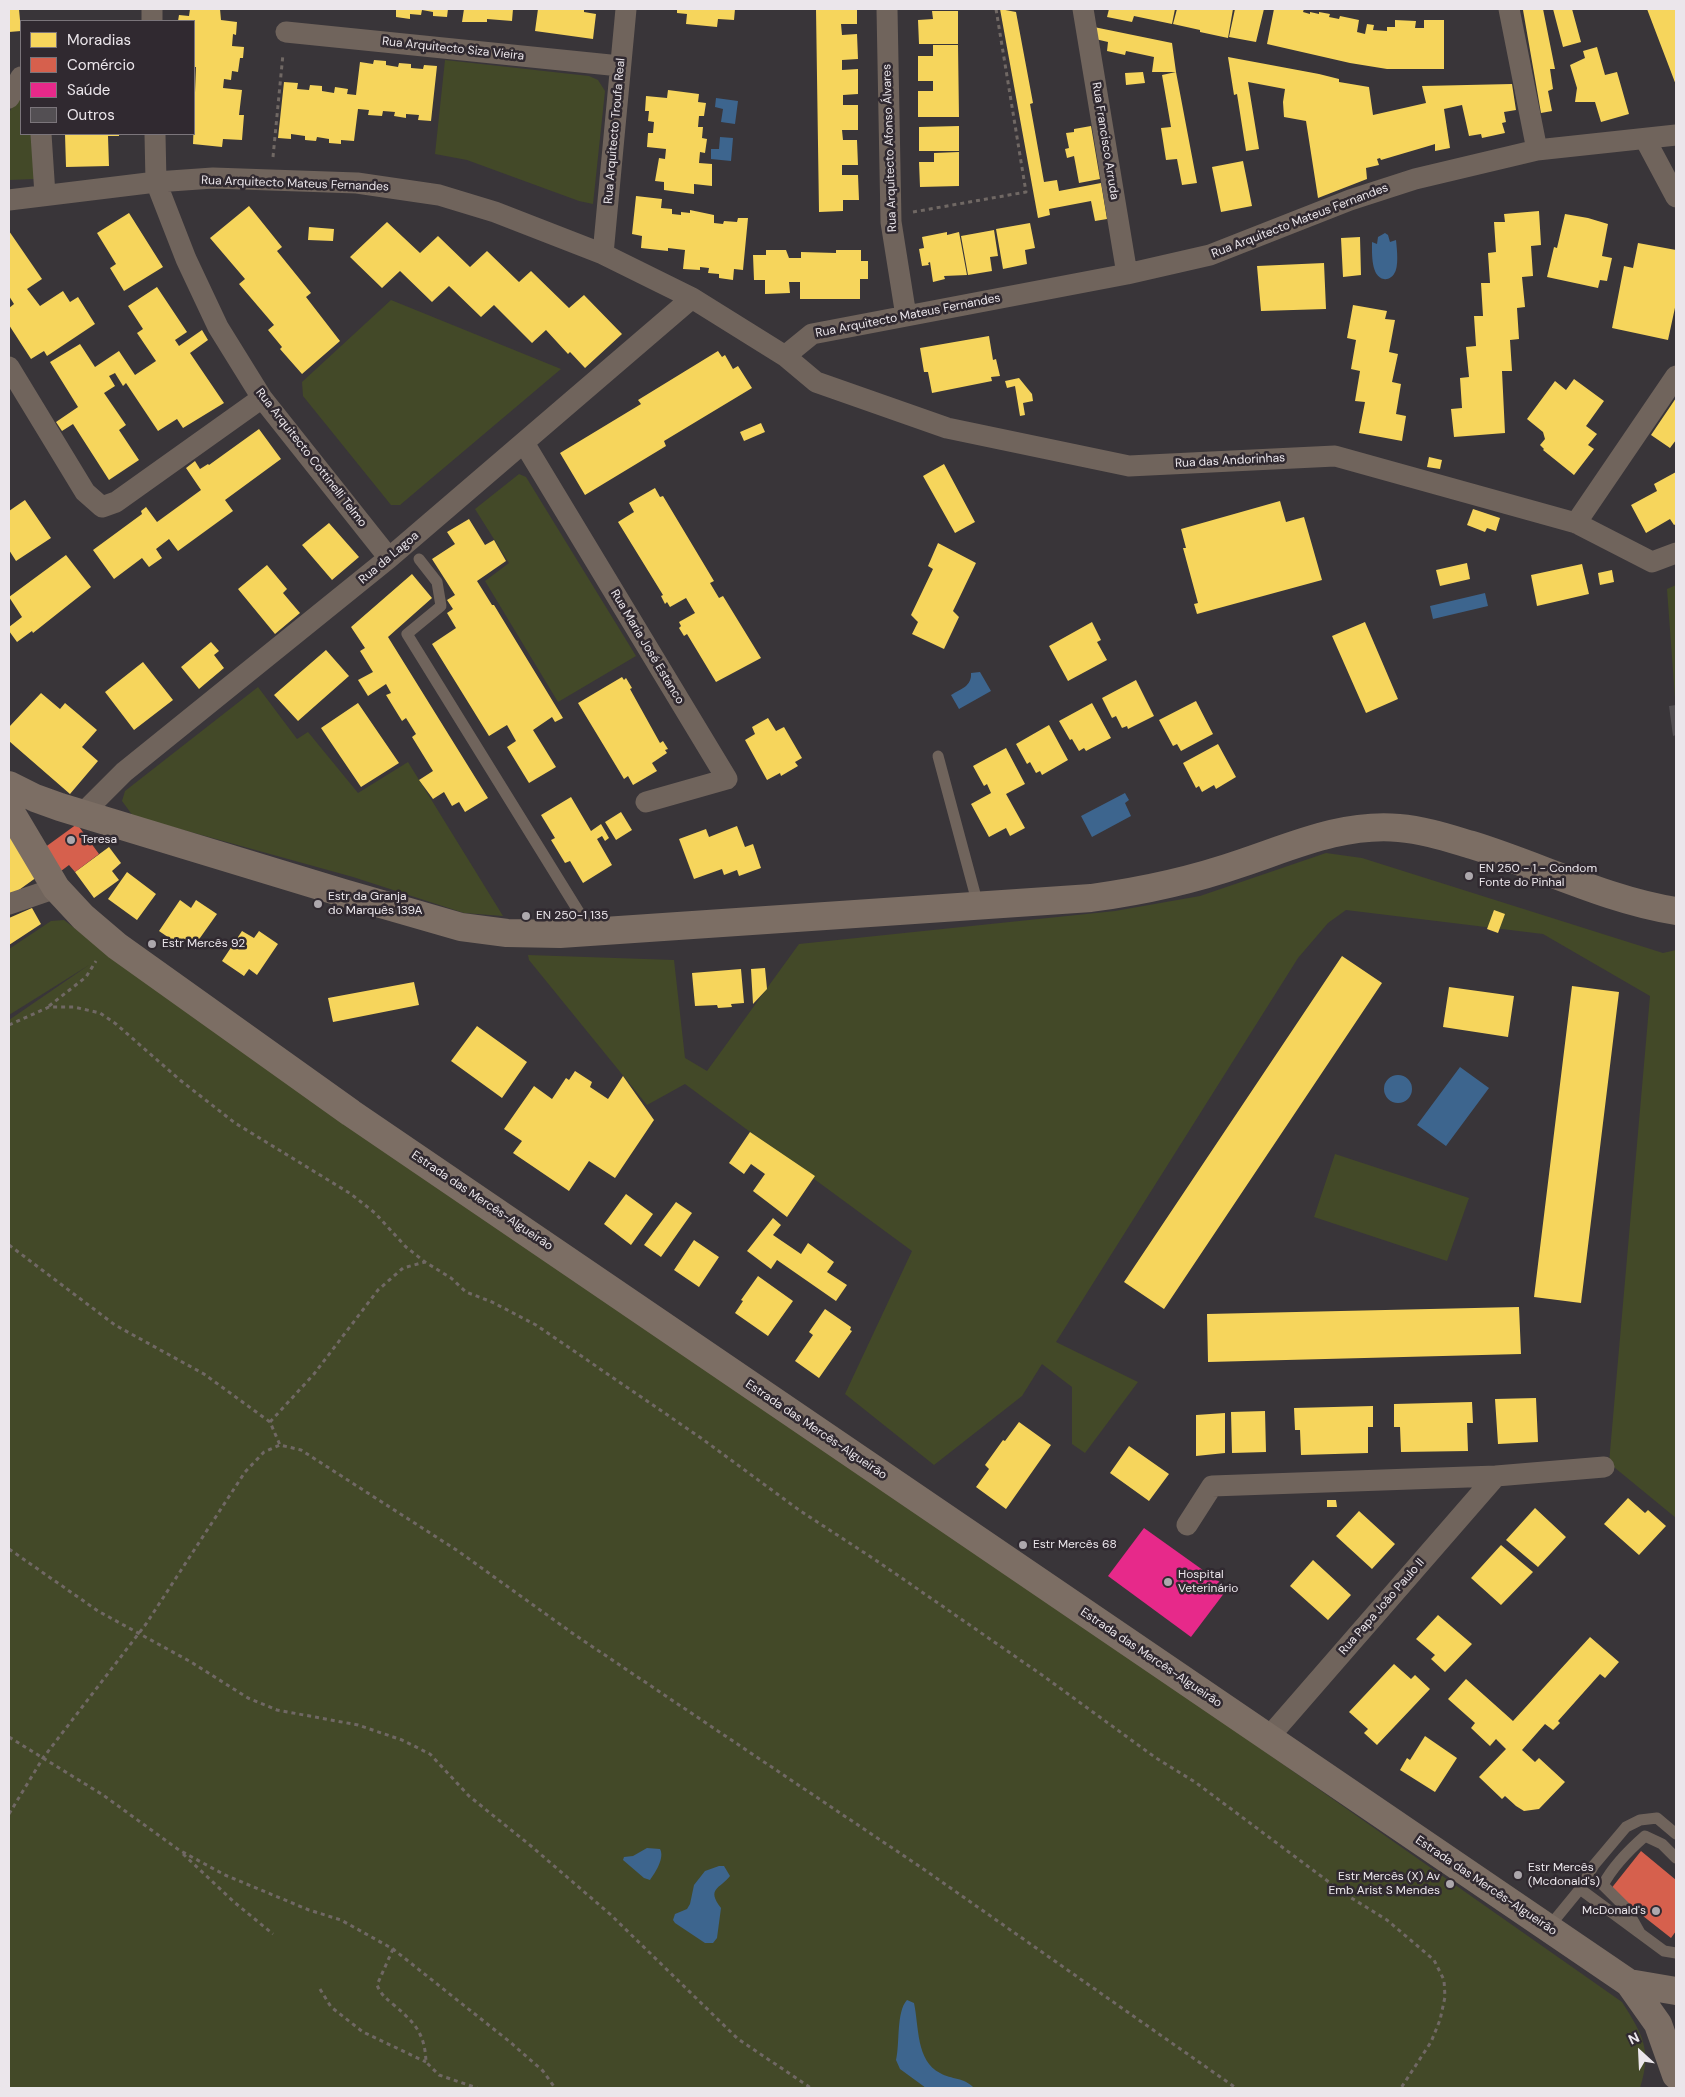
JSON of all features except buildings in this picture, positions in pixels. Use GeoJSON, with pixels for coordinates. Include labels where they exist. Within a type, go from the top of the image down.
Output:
{"type":"FeatureCollection","features":[{"type":"Feature","properties":{"kind":"street","name":"Rua Arquitecto Troufa Real"},"geometry":{"type":"LineString","coordinates":[[603,254],[626,9]]}},
{"type":"Feature","properties":{"kind":"street","name":"Rua Arquitecto Afonso Álvares"},"geometry":{"type":"LineString","coordinates":[[887,9],[891,216],[906,316]]}},
{"type":"Feature","properties":{"kind":"street","name":"Rua Francisco Arruda"},"geometry":{"type":"LineString","coordinates":[[1082,9],[1127,274]]}},
{"type":"Feature","properties":{"kind":"street"},"geometry":{"type":"LineString","coordinates":[[1510,9],[1537,150]]}},
{"type":"Feature","properties":{"kind":"street","name":"Rua Arquitecto Siza Vieira"},"geometry":{"type":"LineString","coordinates":[[286,32],[620,66]]}},
{"type":"Feature","properties":{"kind":"street"},"geometry":{"type":"LineString","coordinates":[[9,98],[20,79]]}},
{"type":"Feature","properties":{"kind":"street"},"geometry":{"type":"LineString","coordinates":[[42,135],[45,195]]}},
{"type":"Feature","properties":{"kind":"street","name":"Rua Arquitecto Cottinelli Telmo"},"geometry":{"type":"LineString","coordinates":[[155,135],[156,182],[186,259],[218,327],[262,398],[389,558]]}},
{"type":"Feature","properties":{"kind":"street","name":"Rua Arquitecto Mateus Fernandes"},"geometry":{"type":"LineString","coordinates":[[9,200],[156,182],[213,178],[357,184],[439,194],[496,212],[603,254],[692,298],[785,356],[812,334],[1127,274],[1210,255],[1350,200],[1415,179],[1537,150],[1676,135]]}},
{"type":"Feature","properties":{"kind":"street"},"geometry":{"type":"LineString","coordinates":[[1645,139],[1676,198]]}},
{"type":"Feature","properties":{"kind":"street","name":"Rua da Lagoa"},"geometry":{"type":"LineString","coordinates":[[71,811],[124,772],[389,558],[692,298]]}},
{"type":"Feature","properties":{"kind":"street","name":"Rua das Andorinhas"},"geometry":{"type":"LineString","coordinates":[[785,356],[816,382],[947,428],[1128,466],[1335,456],[1576,523],[1652,562],[1676,553]]}},
{"type":"Feature","properties":{"kind":"street"},"geometry":{"type":"LineString","coordinates":[[9,367],[85,492],[102,508],[116,502],[262,398]]}},
{"type":"Feature","properties":{"kind":"street"},"geometry":{"type":"LineString","coordinates":[[1576,523],[1676,376]]}},
{"type":"Feature","properties":{"kind":"street","name":"Rua Maria José Estanco"},"geometry":{"type":"LineString","coordinates":[[524,442],[727,779],[646,802]]}},
{"type":"Feature","properties":{"kind":"street"},"geometry":{"type":"LineString","coordinates":[[9,785],[35,798],[71,811],[333,891],[461,927],[507,933],[591,932],[1091,898],[1131,892],[1201,876],[1319,836],[1380,827],[1419,830],[1446,837],[1500,854],[1628,901],[1676,911]]}},
{"type":"Feature","properties":{"kind":"street","name":"Estrada das Mercês-Algueirão"},"geometry":{"type":"LineString","coordinates":[[9,810],[56,888],[83,917],[109,940],[351,1113],[1628,1984],[1653,2017],[1670,2059]]}},
{"type":"Feature","properties":{"kind":"street"},"geometry":{"type":"LineString","coordinates":[[32,846],[42,824],[71,811]]}},
{"type":"Feature","properties":{"kind":"street"},"geometry":{"type":"LineString","coordinates":[[9,904],[56,888]]}},
{"type":"Feature","properties":{"kind":"street"},"geometry":{"type":"LineString","coordinates":[[1187,1525],[1212,1486],[1496,1476],[1604,1466]]}},
{"type":"Feature","properties":{"kind":"street","name":"Rua Papa João Paulo II"},"geometry":{"type":"LineString","coordinates":[[1268,1738],[1496,1476]]}},
{"type":"Feature","properties":{"kind":"street","name":"Estrada das Mercês-Algueirão"},"geometry":{"type":"LineString","coordinates":[[1628,1984],[1676,1991]]}},
{"type":"Feature","properties":{"kind":"street"},"geometry":{"type":"LineString","coordinates":[[1659,2088],[1670,2059],[1668,2028],[1676,2010]]}},
{"type":"Feature","properties":{"kind":"lane"},"geometry":{"type":"LineString","coordinates":[[419,559],[437,582],[441,606],[407,634],[591,932]]}},
{"type":"Feature","properties":{"kind":"lane"},"geometry":{"type":"LineString","coordinates":[[938,756],[978,905]]}},
{"type":"Feature","properties":{"kind":"lane"},"geometry":{"type":"LineString","coordinates":[[1548,1928],[1580,1889],[1594,1865],[1626,1827],[1640,1820],[1657,1818],[1676,1834]]}},
{"type":"Feature","properties":{"kind":"lane"},"geometry":{"type":"LineString","coordinates":[[1640,1933],[1626,1908],[1603,1885],[1609,1874],[1631,1848],[1645,1836],[1662,1844],[1676,1858]]}},
{"type":"Feature","properties":{"kind":"lane"},"geometry":{"type":"LineString","coordinates":[[1580,1889],[1664,1951],[1676,1953]]}},
{"type":"Feature","properties":{"kind":"path"},"geometry":{"type":"LineString","coordinates":[[891,216],[1026,192],[996,9]]}},
{"type":"Feature","properties":{"kind":"path"},"geometry":{"type":"LineString","coordinates":[[270,180],[286,32]]}},
{"type":"Feature","properties":{"kind":"path"},"geometry":{"type":"LineString","coordinates":[[9,1025],[49,1006],[86,977],[109,940]]}},
{"type":"Feature","properties":{"kind":"path"},"geometry":{"type":"LineString","coordinates":[[49,1006],[74,1006],[100,1013],[116,1024],[180,1080],[235,1123],[351,1194],[375,1213],[406,1247],[425,1262],[451,1278],[466,1292],[492,1302],[536,1325],[700,1438],[799,1510],[880,1563],[1042,1675],[1156,1758],[1194,1782],[1345,1894],[1387,1920],[1434,1960],[1444,1980],[1445,1996],[1440,2020],[1431,2042],[1400,2088]]}},
{"type":"Feature","properties":{"kind":"path"},"geometry":{"type":"LineString","coordinates":[[9,1245],[115,1325],[204,1374],[270,1422],[280,1445]]}},
{"type":"Feature","properties":{"kind":"path"},"geometry":{"type":"LineString","coordinates":[[270,1422],[314,1374],[378,1290],[402,1268],[425,1262]]}},
{"type":"Feature","properties":{"kind":"path"},"geometry":{"type":"LineString","coordinates":[[9,1814],[43,1758],[139,1633],[245,1472],[264,1452],[280,1445],[301,1450],[458,1551],[575,1635],[922,1868],[1236,2088]]}},
{"type":"Feature","properties":{"kind":"path"},"geometry":{"type":"LineString","coordinates":[[9,1549],[98,1611],[191,1662],[248,1698],[277,1710],[358,1725],[402,1740],[430,1754],[470,1796],[532,1846],[611,1915],[738,2039],[811,2088]]}},
{"type":"Feature","properties":{"kind":"path"},"geometry":{"type":"LineString","coordinates":[[9,1736],[103,1796],[179,1850],[225,1875],[309,1910],[341,1920],[393,1949],[510,2042],[543,2071],[555,2088]]}},
{"type":"Feature","properties":{"kind":"path"},"geometry":{"type":"LineString","coordinates":[[179,1850],[234,1902],[273,1934]]}},
{"type":"Feature","properties":{"kind":"path"},"geometry":{"type":"LineString","coordinates":[[393,1949],[377,1985],[381,1994],[411,2020],[425,2044],[426,2062]]}},
{"type":"Feature","properties":{"kind":"path"},"geometry":{"type":"LineString","coordinates":[[320,1989],[331,2007],[363,2032],[426,2062],[439,2075],[477,2088]]}},
{"type":"Feature","properties":{"kind":"green space"},"geometry":{"type":"Polygon","coordinates":[[[445,60],[589,76],[598,80],[605,91],[593,204],[579,201],[467,160],[435,154],[445,60]]]}},
{"type":"Feature","properties":{"kind":"green space"},"geometry":{"type":"Polygon","coordinates":[[[20,92],[20,135],[34,135],[35,179],[9,180],[9,113],[20,92]]]}},
{"type":"Feature","properties":{"kind":"green space"},"geometry":{"type":"Polygon","coordinates":[[[391,300],[561,369],[400,505],[391,505],[303,396],[302,382],[391,300]]]}},
{"type":"Feature","properties":{"kind":"green space"},"geometry":{"type":"Polygon","coordinates":[[[519,474],[526,477],[636,656],[558,702],[485,581],[509,563],[475,509],[519,474]]]}},
{"type":"Feature","properties":{"kind":"green space"},"geometry":{"type":"Polygon","coordinates":[[[1676,585],[1676,712],[1667,589],[1676,585]]]}},
{"type":"Feature","properties":{"kind":"green space"},"geometry":{"type":"Polygon","coordinates":[[[258,687],[297,739],[308,732],[358,793],[408,762],[503,916],[464,913],[353,877],[133,816],[122,801],[125,791],[258,687]]]}},
{"type":"Feature","properties":{"kind":"green space"},"geometry":{"type":"Polygon","coordinates":[[[1326,853],[1362,858],[1663,953],[1676,950],[1676,1518],[1609,1463],[1650,996],[1543,934],[1346,910],[1328,923],[1298,958],[1056,1342],[1138,1382],[1085,1453],[1072,1444],[1072,1387],[1042,1364],[1022,1396],[934,1465],[845,1394],[912,1251],[685,1084],[647,1105],[529,960],[528,955],[674,960],[685,1058],[707,1071],[799,944],[1115,911],[1200,896],[1326,853]]]}},
{"type":"Feature","properties":{"kind":"green space"},"geometry":{"type":"Polygon","coordinates":[[[64,920],[107,953],[117,946],[1622,2002],[1635,2024],[1643,2043],[1645,2063],[1640,2088],[9,2088],[9,1020],[89,965],[9,1015],[9,949],[51,921],[64,920]]]}},
{"type":"Feature","properties":{"kind":"green space"},"geometry":{"type":"Polygon","coordinates":[[[1335,1154],[1469,1198],[1447,1261],[1314,1217],[1335,1154]]]}},
{"type":"Feature","properties":{"kind":"water"},"geometry":{"type":"Polygon","coordinates":[[[716,98],[738,101],[735,124],[721,122],[723,109],[715,107],[716,98]]]}},
{"type":"Feature","properties":{"kind":"water"},"geometry":{"type":"Polygon","coordinates":[[[720,137],[733,138],[731,161],[711,159],[711,149],[719,149],[720,137]]]}},
{"type":"Feature","properties":{"kind":"water"},"geometry":{"type":"Polygon","coordinates":[[[1385,233],[1388,235],[1390,242],[1396,240],[1397,267],[1390,278],[1385,279],[1380,277],[1374,270],[1372,242],[1377,244],[1378,237],[1385,233]]]}},
{"type":"Feature","properties":{"kind":"water"},"geometry":{"type":"Polygon","coordinates":[[[1485,593],[1488,606],[1433,619],[1430,606],[1485,593]]]}},
{"type":"Feature","properties":{"kind":"water"},"geometry":{"type":"Polygon","coordinates":[[[980,672],[991,691],[959,709],[951,695],[968,684],[971,673],[980,672]]]}},
{"type":"Feature","properties":{"kind":"water"},"geometry":{"type":"Polygon","coordinates":[[[1125,793],[1129,800],[1125,803],[1131,816],[1092,837],[1081,816],[1125,793]]]}},
{"type":"Feature","properties":{"kind":"water"},"geometry":{"type":"Polygon","coordinates":[[[1460,1067],[1489,1088],[1446,1146],[1417,1125],[1460,1067]]]}},
{"type":"Feature","properties":{"kind":"water"},"geometry":{"type":"Polygon","coordinates":[[[1398,1075],[1408,1079],[1412,1089],[1408,1099],[1398,1103],[1388,1099],[1384,1089],[1388,1079],[1398,1075]]]}},
{"type":"Feature","properties":{"kind":"water"},"geometry":{"type":"Polygon","coordinates":[[[647,1848],[660,1849],[661,1853],[659,1865],[650,1880],[644,1878],[623,1860],[624,1857],[633,1856],[647,1848]]]}},
{"type":"Feature","properties":{"kind":"water"},"geometry":{"type":"Polygon","coordinates":[[[724,1866],[730,1876],[716,1889],[715,1893],[721,1908],[717,1938],[713,1943],[705,1943],[673,1920],[675,1914],[687,1909],[694,1885],[705,1871],[724,1866]]]}},
{"type":"Feature","properties":{"kind":"water"},"geometry":{"type":"Polygon","coordinates":[[[907,2000],[914,2003],[920,2042],[923,2052],[932,2067],[940,2073],[970,2084],[974,2088],[926,2088],[900,2069],[896,2060],[899,2028],[901,2012],[907,2000]]]}},
{"type":"Feature","properties":{"kind":"place","name":"Teresa"},"geometry":{"type":"Point","coordinates":[71,840]}},
{"type":"Feature","properties":{"kind":"place","name":"EN 250 - 1 - Condom Fonte do Pinhal"},"geometry":{"type":"Point","coordinates":[1469,876]}},
{"type":"Feature","properties":{"kind":"place","name":"Estr da Granja do Marquês 139A"},"geometry":{"type":"Point","coordinates":[318,904]}},
{"type":"Feature","properties":{"kind":"place","name":"EN 250-1 135"},"geometry":{"type":"Point","coordinates":[526,916]}},
{"type":"Feature","properties":{"kind":"place","name":"Estr Mercês 92"},"geometry":{"type":"Point","coordinates":[152,944]}},
{"type":"Feature","properties":{"kind":"place","name":"Estr Mercês 68"},"geometry":{"type":"Point","coordinates":[1023,1545]}},
{"type":"Feature","properties":{"kind":"place","name":"Hospital Veterinário"},"geometry":{"type":"Point","coordinates":[1168,1582]}},
{"type":"Feature","properties":{"kind":"place","name":"Estr Mercês (Mcdonald's)"},"geometry":{"type":"Point","coordinates":[1518,1875]}},
{"type":"Feature","properties":{"kind":"place","name":"Estr Mercês (X) Av Emb Arist S Mendes"},"geometry":{"type":"Point","coordinates":[1450,1884]}},
{"type":"Feature","properties":{"kind":"place","name":"McDonald's"},"geometry":{"type":"Point","coordinates":[1656,1911]}}]}
